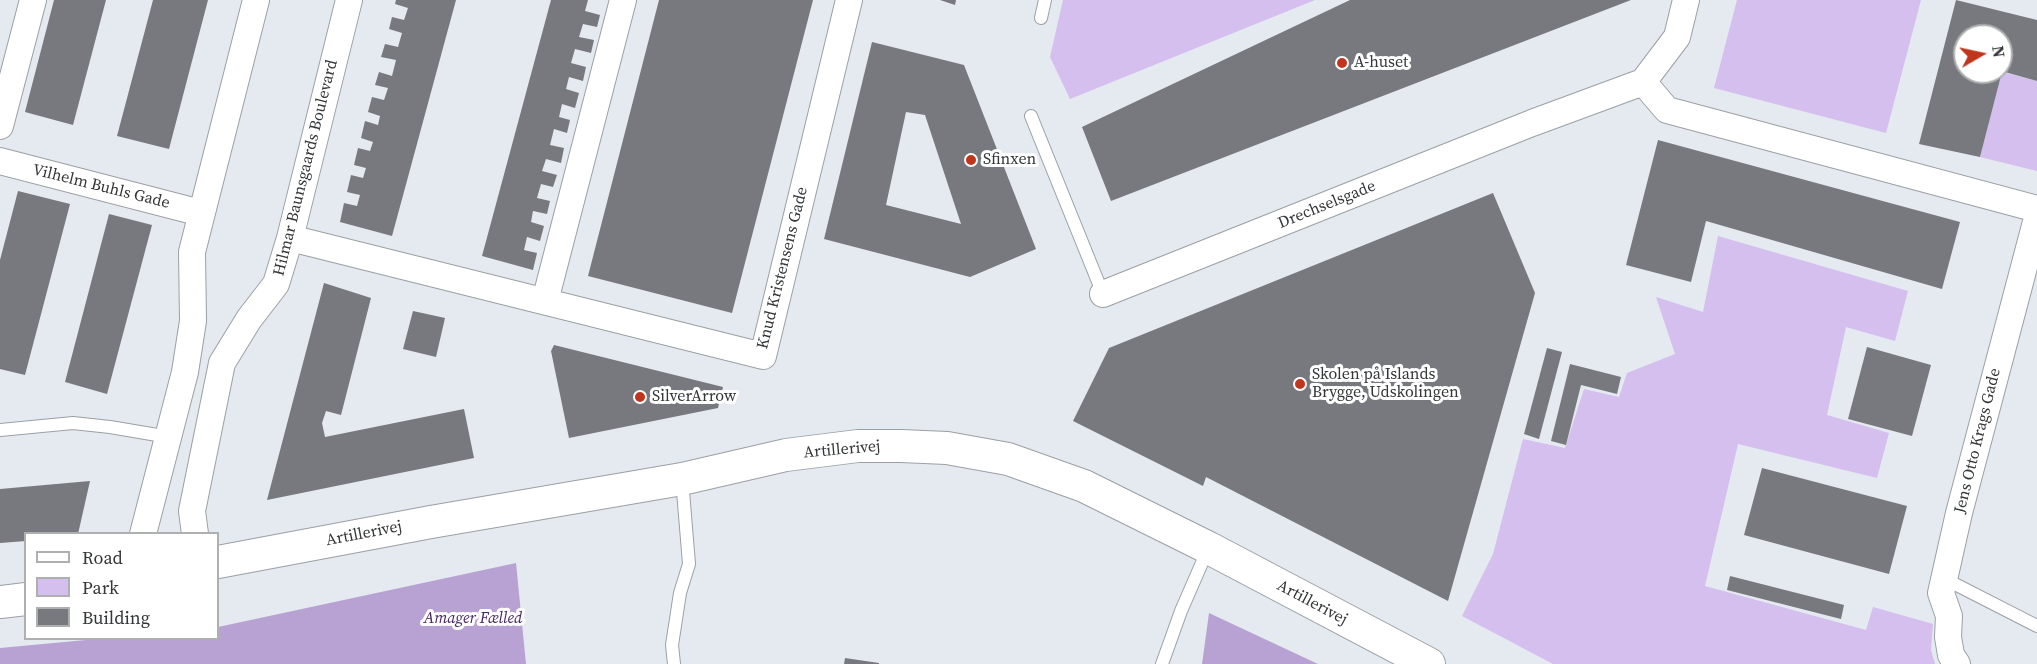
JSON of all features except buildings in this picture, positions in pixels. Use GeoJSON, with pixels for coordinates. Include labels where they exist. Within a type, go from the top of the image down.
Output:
{"type":"FeatureCollection","features":[{"type":"Feature","properties":{"kind":"street"},"geometry":{"type":"LineString","coordinates":[[0,126],[33,0]]}},
{"type":"Feature","properties":{"kind":"street"},"geometry":{"type":"LineString","coordinates":[[144,532],[185,372],[193,321],[192,252],[256,0]]}},
{"type":"Feature","properties":{"kind":"street","name":"Hilmar Baunsgaards Boulevard"},"geometry":{"type":"LineString","coordinates":[[195,532],[192,511],[222,363],[249,319],[276,284],[290,238],[349,0]]}},
{"type":"Feature","properties":{"kind":"street"},"geometry":{"type":"LineString","coordinates":[[545,302],[623,0]]}},
{"type":"Feature","properties":{"kind":"street","name":"Knud Kristensens Gade"},"geometry":{"type":"LineString","coordinates":[[290,238],[764,356],[849,0]]}},
{"type":"Feature","properties":{"kind":"street"},"geometry":{"type":"LineString","coordinates":[[1686,0],[1677,37],[1642,82],[1667,110],[2037,209]]}},
{"type":"Feature","properties":{"kind":"street","name":"Drechselsgade"},"geometry":{"type":"LineString","coordinates":[[1103,294],[1532,123],[1642,82]]}},
{"type":"Feature","properties":{"kind":"street","name":"Vilhelm Buhls Gade"},"geometry":{"type":"LineString","coordinates":[[0,161],[201,213]]}},
{"type":"Feature","properties":{"kind":"street","name":"Jens Otto Krags Gade"},"geometry":{"type":"LineString","coordinates":[[1956,664],[1951,655],[1948,637],[1949,616],[1941,592],[1959,513],[2037,218]]}},
{"type":"Feature","properties":{"kind":"street","name":"Artillerivej"},"geometry":{"type":"LineString","coordinates":[[219,562],[431,522],[682,479],[786,455],[840,448],[901,446],[947,448],[1008,459],[1084,486],[1209,548],[1429,664]]}},
{"type":"Feature","properties":{"kind":"street"},"geometry":{"type":"LineString","coordinates":[[0,602],[24,599]]}},
{"type":"Feature","properties":{"kind":"lane"},"geometry":{"type":"LineString","coordinates":[[1041,18],[1045,0]]}},
{"type":"Feature","properties":{"kind":"lane","name":"Drechselsgade"},"geometry":{"type":"LineString","coordinates":[[1031,116],[1103,294]]}},
{"type":"Feature","properties":{"kind":"lane"},"geometry":{"type":"LineString","coordinates":[[0,430],[73,423],[169,437]]}},
{"type":"Feature","properties":{"kind":"lane"},"geometry":{"type":"LineString","coordinates":[[674,664],[672,645],[680,593],[689,564],[682,479]]}},
{"type":"Feature","properties":{"kind":"lane"},"geometry":{"type":"LineString","coordinates":[[1162,664],[1181,611],[1209,548]]}},
{"type":"Feature","properties":{"kind":"lane"},"geometry":{"type":"LineString","coordinates":[[1945,579],[2037,626]]}},
{"type":"Feature","properties":{"kind":"green space"},"geometry":{"type":"Polygon","coordinates":[[[1063,0],[1315,0],[1070,99],[1050,57],[1063,0]]]}},
{"type":"Feature","properties":{"kind":"green space"},"geometry":{"type":"Polygon","coordinates":[[[1737,0],[1921,0],[1886,133],[1714,88],[1737,0]]]}},
{"type":"Feature","properties":{"kind":"green space"},"geometry":{"type":"Polygon","coordinates":[[[2013,75],[2037,81],[2037,171],[1980,157],[1999,84],[2013,84],[2013,75]]]}},
{"type":"Feature","properties":{"kind":"green space"},"geometry":{"type":"Polygon","coordinates":[[[1718,236],[1908,291],[1895,341],[1846,327],[1827,415],[1889,433],[1877,478],[1738,444],[1705,586],[1866,630],[1873,607],[1933,624],[1931,650],[1935,664],[1553,664],[1462,616],[1493,554],[1523,439],[1565,448],[1584,389],[1619,397],[1627,373],[1675,354],[1656,297],[1703,312],[1718,236]]]}},
{"type":"Feature","properties":{"kind":"green space","name":"Amager Fælled"},"geometry":{"type":"Polygon","coordinates":[[[516,563],[526,664],[0,664],[0,648],[86,640],[219,640],[219,627],[516,563]]]}},
{"type":"Feature","properties":{"kind":"green space"},"geometry":{"type":"Polygon","coordinates":[[[1209,613],[1318,664],[1202,664],[1209,613]]]}},
{"type":"Feature","properties":{"kind":"place","name":"A-huset"},"geometry":{"type":"Point","coordinates":[1342,63]}},
{"type":"Feature","properties":{"kind":"place","name":"Sfinxen"},"geometry":{"type":"Point","coordinates":[971,160]}},
{"type":"Feature","properties":{"kind":"place","name":"Skolen på Islands Brygge, Udskolingen"},"geometry":{"type":"Point","coordinates":[1300,384]}},
{"type":"Feature","properties":{"kind":"place","name":"SilverArrow"},"geometry":{"type":"Point","coordinates":[640,397]}}]}
